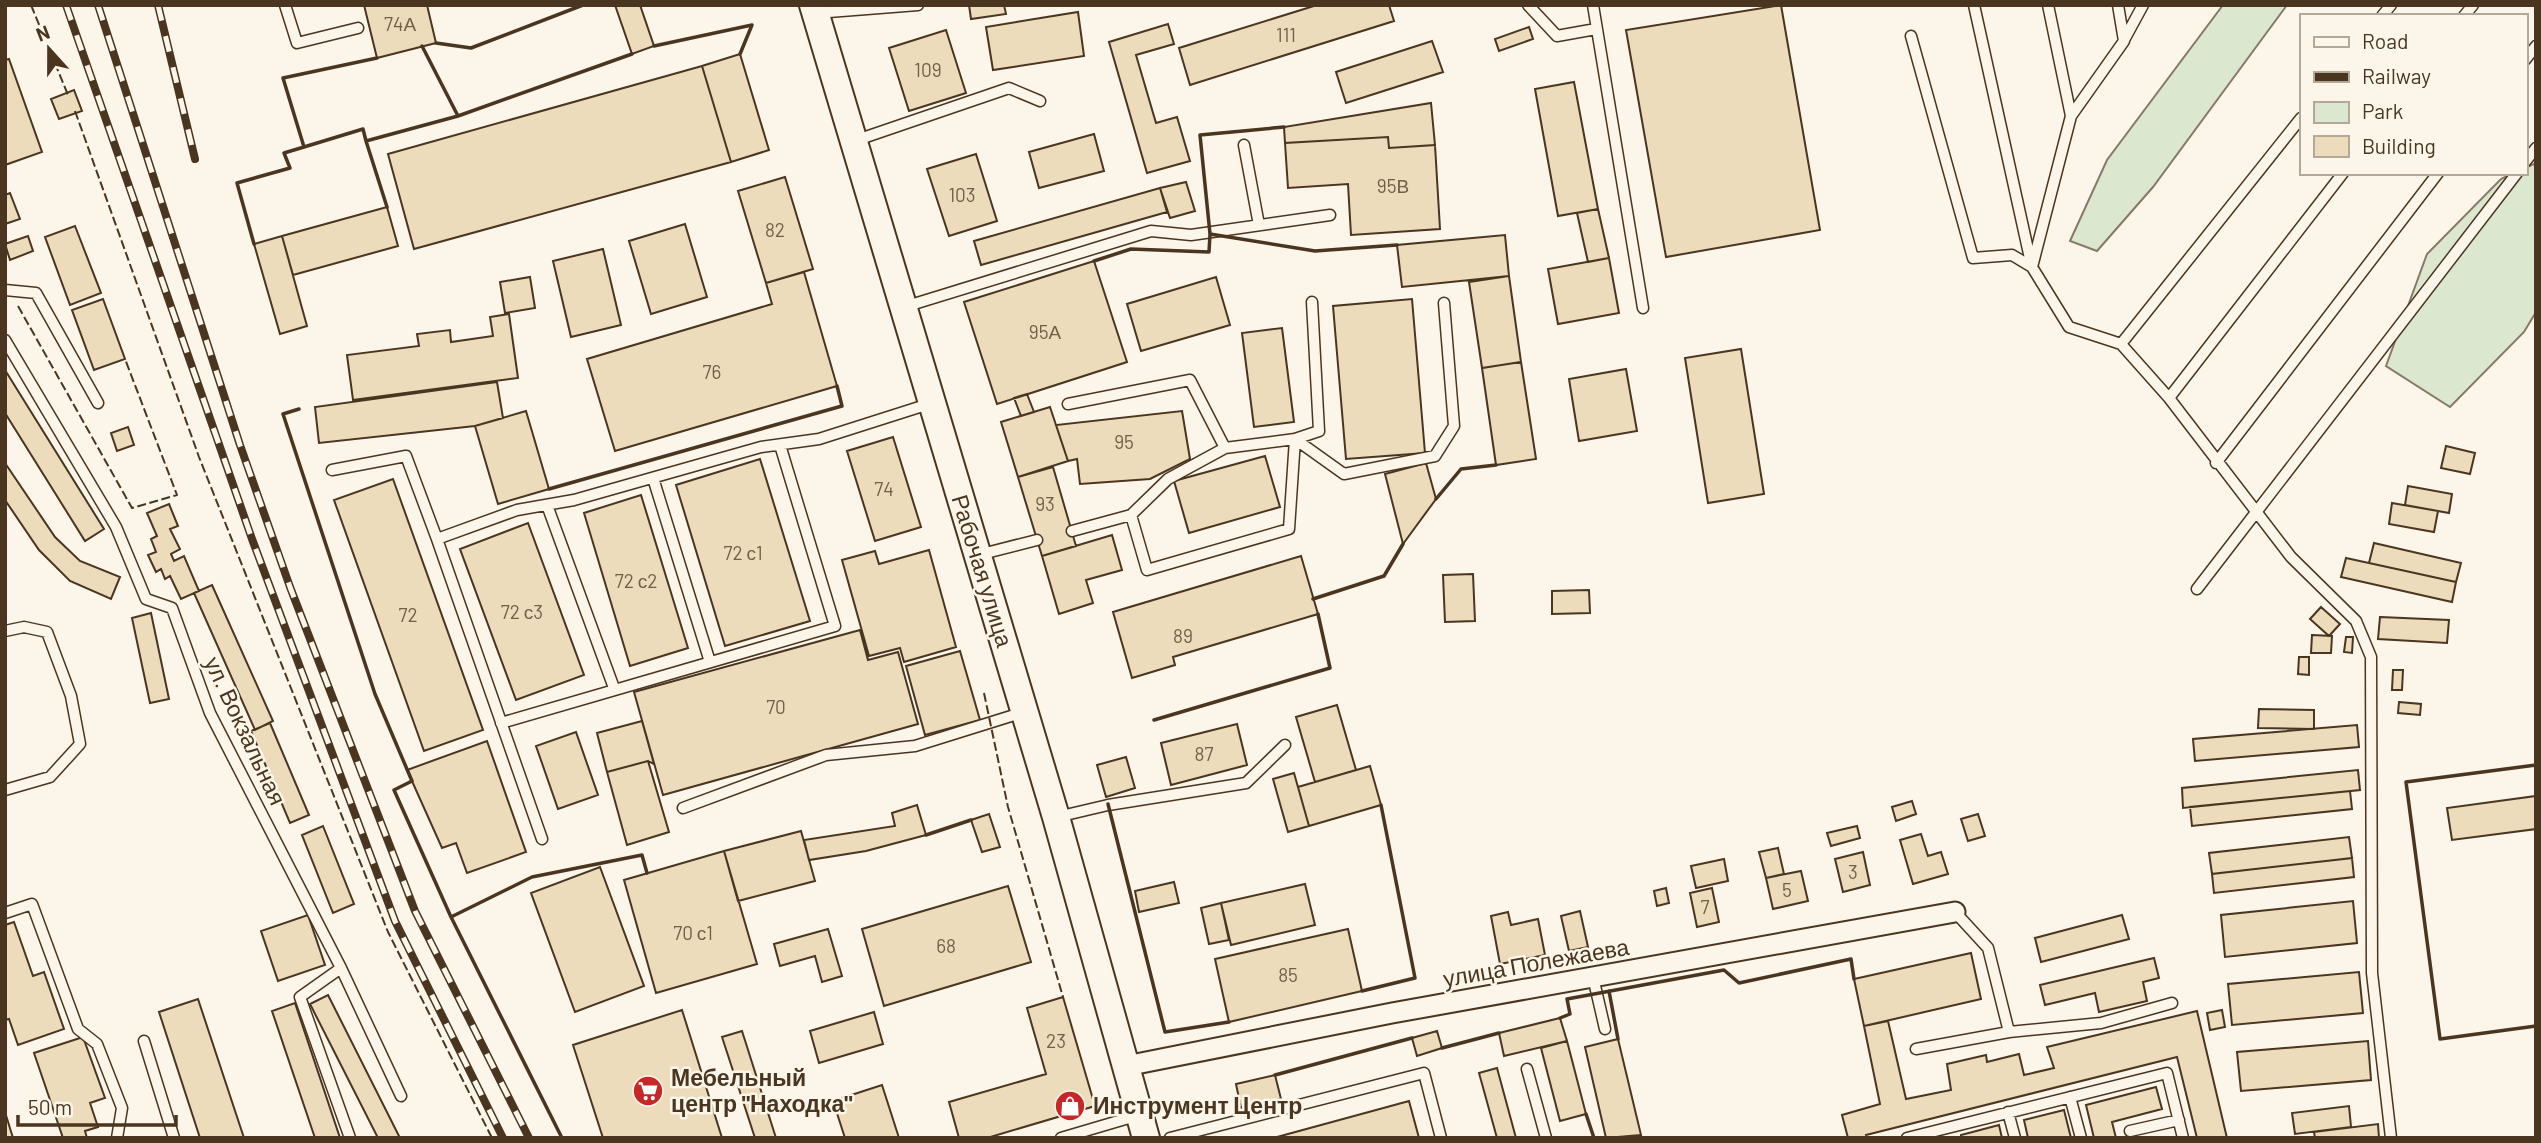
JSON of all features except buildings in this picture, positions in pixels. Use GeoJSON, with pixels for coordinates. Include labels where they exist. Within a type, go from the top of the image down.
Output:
{"type":"FeatureCollection","features":[{"type":"Feature","properties":{"kind":"street","name":"Рабочая улица"},"geometry":{"type":"LineString","coordinates":[[814,9],[1056,817],[1142,1126]]}},
{"type":"Feature","properties":{"kind":"street","name":"улица Полежаева"},"geometry":{"type":"LineString","coordinates":[[1126,1066],[1593,977],[1955,912]]}},
{"type":"Feature","properties":{"kind":"lane"},"geometry":{"type":"LineString","coordinates":[[285,5],[297,43],[358,28]]}},
{"type":"Feature","properties":{"kind":"lane"},"geometry":{"type":"LineString","coordinates":[[814,9],[918,5]]}},
{"type":"Feature","properties":{"kind":"lane"},"geometry":{"type":"LineString","coordinates":[[1528,5],[1556,36],[1596,29]]}},
{"type":"Feature","properties":{"kind":"lane"},"geometry":{"type":"LineString","coordinates":[[1593,5],[1643,308]]}},
{"type":"Feature","properties":{"kind":"lane"},"geometry":{"type":"LineString","coordinates":[[1974,5],[2032,267],[2069,327],[2121,344],[2169,398],[2216,463],[2291,557],[2356,621],[2371,657],[2372,973],[2391,1138]]}},
{"type":"Feature","properties":{"kind":"lane"},"geometry":{"type":"LineString","coordinates":[[2048,5],[2071,117]]}},
{"type":"Feature","properties":{"kind":"lane"},"geometry":{"type":"LineString","coordinates":[[2118,5],[2124,41]]}},
{"type":"Feature","properties":{"kind":"lane"},"geometry":{"type":"LineString","coordinates":[[2032,267],[2071,117],[2124,41],[2143,5]]}},
{"type":"Feature","properties":{"kind":"lane"},"geometry":{"type":"LineString","coordinates":[[1911,36],[1973,258],[2012,255],[2032,267]]}},
{"type":"Feature","properties":{"kind":"lane"},"geometry":{"type":"LineString","coordinates":[[854,141],[1009,88],[1040,101]]}},
{"type":"Feature","properties":{"kind":"lane"},"geometry":{"type":"LineString","coordinates":[[2121,344],[2300,119]]}},
{"type":"Feature","properties":{"kind":"lane"},"geometry":{"type":"LineString","coordinates":[[1244,145],[1259,225]]}},
{"type":"Feature","properties":{"kind":"lane"},"geometry":{"type":"LineString","coordinates":[[2169,398],[2341,175]]}},
{"type":"Feature","properties":{"kind":"lane"},"geometry":{"type":"LineString","coordinates":[[2216,463],[2436,175]]}},
{"type":"Feature","properties":{"kind":"lane"},"geometry":{"type":"LineString","coordinates":[[2197,589],[2515,175]]}},
{"type":"Feature","properties":{"kind":"lane"},"geometry":{"type":"LineString","coordinates":[[904,307],[1151,231],[1191,235],[1330,215]]}},
{"type":"Feature","properties":{"kind":"lane"},"geometry":{"type":"LineString","coordinates":[[5,290],[36,293],[98,403]]}},
{"type":"Feature","properties":{"kind":"lane"},"geometry":{"type":"LineString","coordinates":[[1072,531],[1131,515],[1168,479],[1225,448],[1295,439],[1319,431],[1312,302]]}},
{"type":"Feature","properties":{"kind":"lane"},"geometry":{"type":"LineString","coordinates":[[1295,439],[1344,474],[1434,456],[1454,426],[1444,303]]}},
{"type":"Feature","properties":{"kind":"lane","name":"ул. Вокзальная"},"geometry":{"type":"LineString","coordinates":[[5,340],[116,527],[146,599],[172,608],[210,713],[341,968]]}},
{"type":"Feature","properties":{"kind":"lane"},"geometry":{"type":"LineString","coordinates":[[1068,404],[1190,380],[1225,448]]}},
{"type":"Feature","properties":{"kind":"lane"},"geometry":{"type":"LineString","coordinates":[[436,539],[517,510],[547,505],[780,445],[819,439],[932,402]]}},
{"type":"Feature","properties":{"kind":"lane"},"geometry":{"type":"LineString","coordinates":[[1131,515],[1147,570],[1289,529],[1295,439]]}},
{"type":"Feature","properties":{"kind":"lane"},"geometry":{"type":"LineString","coordinates":[[501,723],[835,626],[780,445]]}},
{"type":"Feature","properties":{"kind":"lane"},"geometry":{"type":"LineString","coordinates":[[332,470],[406,456],[542,839]]}},
{"type":"Feature","properties":{"kind":"lane"},"geometry":{"type":"LineString","coordinates":[[653,478],[710,662]]}},
{"type":"Feature","properties":{"kind":"lane"},"geometry":{"type":"LineString","coordinates":[[547,505],[614,688]]}},
{"type":"Feature","properties":{"kind":"lane"},"geometry":{"type":"LineString","coordinates":[[978,556],[1037,540]]}},
{"type":"Feature","properties":{"kind":"lane"},"geometry":{"type":"LineString","coordinates":[[5,631],[24,627],[47,632],[71,696],[80,744],[50,777],[5,790]]}},
{"type":"Feature","properties":{"kind":"lane"},"geometry":{"type":"LineString","coordinates":[[683,808],[826,755],[915,746],[1025,712]]}},
{"type":"Feature","properties":{"kind":"lane"},"geometry":{"type":"LineString","coordinates":[[1056,817],[1108,805],[1246,783],[1285,745]]}},
{"type":"Feature","properties":{"kind":"lane"},"geometry":{"type":"LineString","coordinates":[[5,912],[32,904],[78,1029],[97,1044],[122,1108],[117,1138]]}},
{"type":"Feature","properties":{"kind":"lane"},"geometry":{"type":"LineString","coordinates":[[1955,912],[1988,948],[2009,1032]]}},
{"type":"Feature","properties":{"kind":"lane"},"geometry":{"type":"LineString","coordinates":[[350,1138],[300,997],[341,968],[401,1096]]}},
{"type":"Feature","properties":{"kind":"lane"},"geometry":{"type":"LineString","coordinates":[[1593,977],[1605,1029]]}},
{"type":"Feature","properties":{"kind":"lane"},"geometry":{"type":"LineString","coordinates":[[1916,1049],[2009,1032],[2101,1023],[2172,1003]]}},
{"type":"Feature","properties":{"kind":"lane"},"geometry":{"type":"LineString","coordinates":[[144,1041],[174,1138]]}},
{"type":"Feature","properties":{"kind":"lane"},"geometry":{"type":"LineString","coordinates":[[1527,1069],[1546,1138]]}},
{"type":"Feature","properties":{"kind":"lane"},"geometry":{"type":"LineString","coordinates":[[1170,1138],[1424,1073],[1441,1138]]}},
{"type":"Feature","properties":{"kind":"lane"},"geometry":{"type":"LineString","coordinates":[[1907,1138],[1947,1133],[2008,1112],[2167,1073],[2183,1138]]}},
{"type":"Feature","properties":{"kind":"lane"},"geometry":{"type":"LineString","coordinates":[[2070,1097],[2081,1138]]}},
{"type":"Feature","properties":{"kind":"lane"},"geometry":{"type":"LineString","coordinates":[[2008,1112],[2015,1138]]}},
{"type":"Feature","properties":{"kind":"lane"},"geometry":{"type":"LineString","coordinates":[[2130,1131],[2179,1120]]}},
{"type":"Feature","properties":{"kind":"lane"},"geometry":{"type":"LineString","coordinates":[[1061,1138],[1142,1126]]}},
{"type":"Feature","properties":{"kind":"green space"},"geometry":{"type":"Polygon","coordinates":[[[2223,5],[2287,5],[2153,187],[2097,251],[2070,241],[2107,160],[2223,5]]]}},
{"type":"Feature","properties":{"kind":"green space"},"geometry":{"type":"Polygon","coordinates":[[[2536,163],[2536,312],[2524,332],[2450,407],[2386,366],[2427,254],[2501,179],[2509,175],[2527,175],[2527,167],[2536,163]]]}},
{"type":"Feature","properties":{"kind":"railway"},"geometry":{"type":"LineString","coordinates":[[66,5],[252,539],[395,921],[503,1138]]}},
{"type":"Feature","properties":{"kind":"railway"},"geometry":{"type":"LineString","coordinates":[[98,5],[240,445],[290,587],[415,911],[529,1138]]}},
{"type":"Feature","properties":{"kind":"railway"},"geometry":{"type":"LineString","coordinates":[[158,5],[195,159]]}},
{"type":"Feature","properties":{"kind":"fence"},"geometry":{"type":"LineString","coordinates":[[31,5],[68,95]]}},
{"type":"Feature","properties":{"kind":"fence"},"geometry":{"type":"LineString","coordinates":[[75,111],[199,457],[388,932],[492,1138]]}},
{"type":"Feature","properties":{"kind":"fence"},"geometry":{"type":"LineString","coordinates":[[18,306],[132,508],[177,495],[125,359]]}},
{"type":"Feature","properties":{"kind":"fence"},"geometry":{"type":"LineString","coordinates":[[984,693],[1008,807],[1063,997]]}},
{"type":"Feature","properties":{"kind":"wall"},"geometry":{"type":"LineString","coordinates":[[436,43],[471,48],[583,5]]}},
{"type":"Feature","properties":{"kind":"wall"},"geometry":{"type":"LineString","coordinates":[[654,46],[752,25],[740,54]]}},
{"type":"Feature","properties":{"kind":"wall"},"geometry":{"type":"LineString","coordinates":[[387,207],[366,141],[458,116],[422,46]]}},
{"type":"Feature","properties":{"kind":"wall"},"geometry":{"type":"LineString","coordinates":[[458,116],[632,54]]}},
{"type":"Feature","properties":{"kind":"wall"},"geometry":{"type":"LineString","coordinates":[[254,244],[237,183],[290,168],[284,153],[304,147],[283,78],[377,58]]}},
{"type":"Feature","properties":{"kind":"wall"},"geometry":{"type":"LineString","coordinates":[[1284,127],[1200,135],[1210,234],[1315,251],[1397,245]]}},
{"type":"Feature","properties":{"kind":"wall"},"geometry":{"type":"LineString","coordinates":[[304,147],[363,129],[366,141]]}},
{"type":"Feature","properties":{"kind":"wall"},"geometry":{"type":"LineString","coordinates":[[1094,261],[1131,249],[1209,252],[1210,234]]}},
{"type":"Feature","properties":{"kind":"wall"},"geometry":{"type":"LineString","coordinates":[[549,489],[842,406],[837,386]]}},
{"type":"Feature","properties":{"kind":"wall"},"geometry":{"type":"LineString","coordinates":[[299,409],[283,414],[375,694],[412,781],[394,790],[451,917],[562,1138]]}},
{"type":"Feature","properties":{"kind":"wall"},"geometry":{"type":"LineString","coordinates":[[1436,499],[1461,469],[1496,465]]}},
{"type":"Feature","properties":{"kind":"wall"},"geometry":{"type":"LineString","coordinates":[[1313,599],[1384,576],[1403,544]]}},
{"type":"Feature","properties":{"kind":"wall"},"geometry":{"type":"LineString","coordinates":[[1154,720],[1330,668],[1318,614]]}},
{"type":"Feature","properties":{"kind":"wall"},"geometry":{"type":"LineString","coordinates":[[2536,765],[2406,782],[2440,1039],[2536,1026]]}},
{"type":"Feature","properties":{"kind":"wall"},"geometry":{"type":"LineString","coordinates":[[1108,804],[1165,1032],[1229,1022]]}},
{"type":"Feature","properties":{"kind":"wall"},"geometry":{"type":"LineString","coordinates":[[1362,991],[1415,978],[1381,805]]}},
{"type":"Feature","properties":{"kind":"wall"},"geometry":{"type":"LineString","coordinates":[[926,835],[971,820]]}},
{"type":"Feature","properties":{"kind":"wall"},"geometry":{"type":"LineString","coordinates":[[451,917],[532,877],[642,855],[647,873]]}},
{"type":"Feature","properties":{"kind":"wall"},"geometry":{"type":"LineString","coordinates":[[1560,1018],[1570,1014],[1567,999],[1724,970],[1739,983],[1851,959],[1854,979]]}},
{"type":"Feature","properties":{"kind":"wall"},"geometry":{"type":"LineString","coordinates":[[1609,991],[1618,1039]]}},
{"type":"Feature","properties":{"kind":"wall"},"geometry":{"type":"LineString","coordinates":[[1442,1048],[1499,1033]]}},
{"type":"Feature","properties":{"kind":"wall"},"geometry":{"type":"LineString","coordinates":[[1275,1075],[1412,1038]]}},
{"type":"Feature","properties":{"kind":"wall"},"geometry":{"type":"LineString","coordinates":[[1586,1114],[1594,1138]]}},
{"type":"Feature","properties":{"kind":"place","name":"Мебельный центр \"Находка\""},"geometry":{"type":"Point","coordinates":[648,1091]}},
{"type":"Feature","properties":{"kind":"place","name":"Инструмент Центр"},"geometry":{"type":"Point","coordinates":[1070,1106]}}]}
